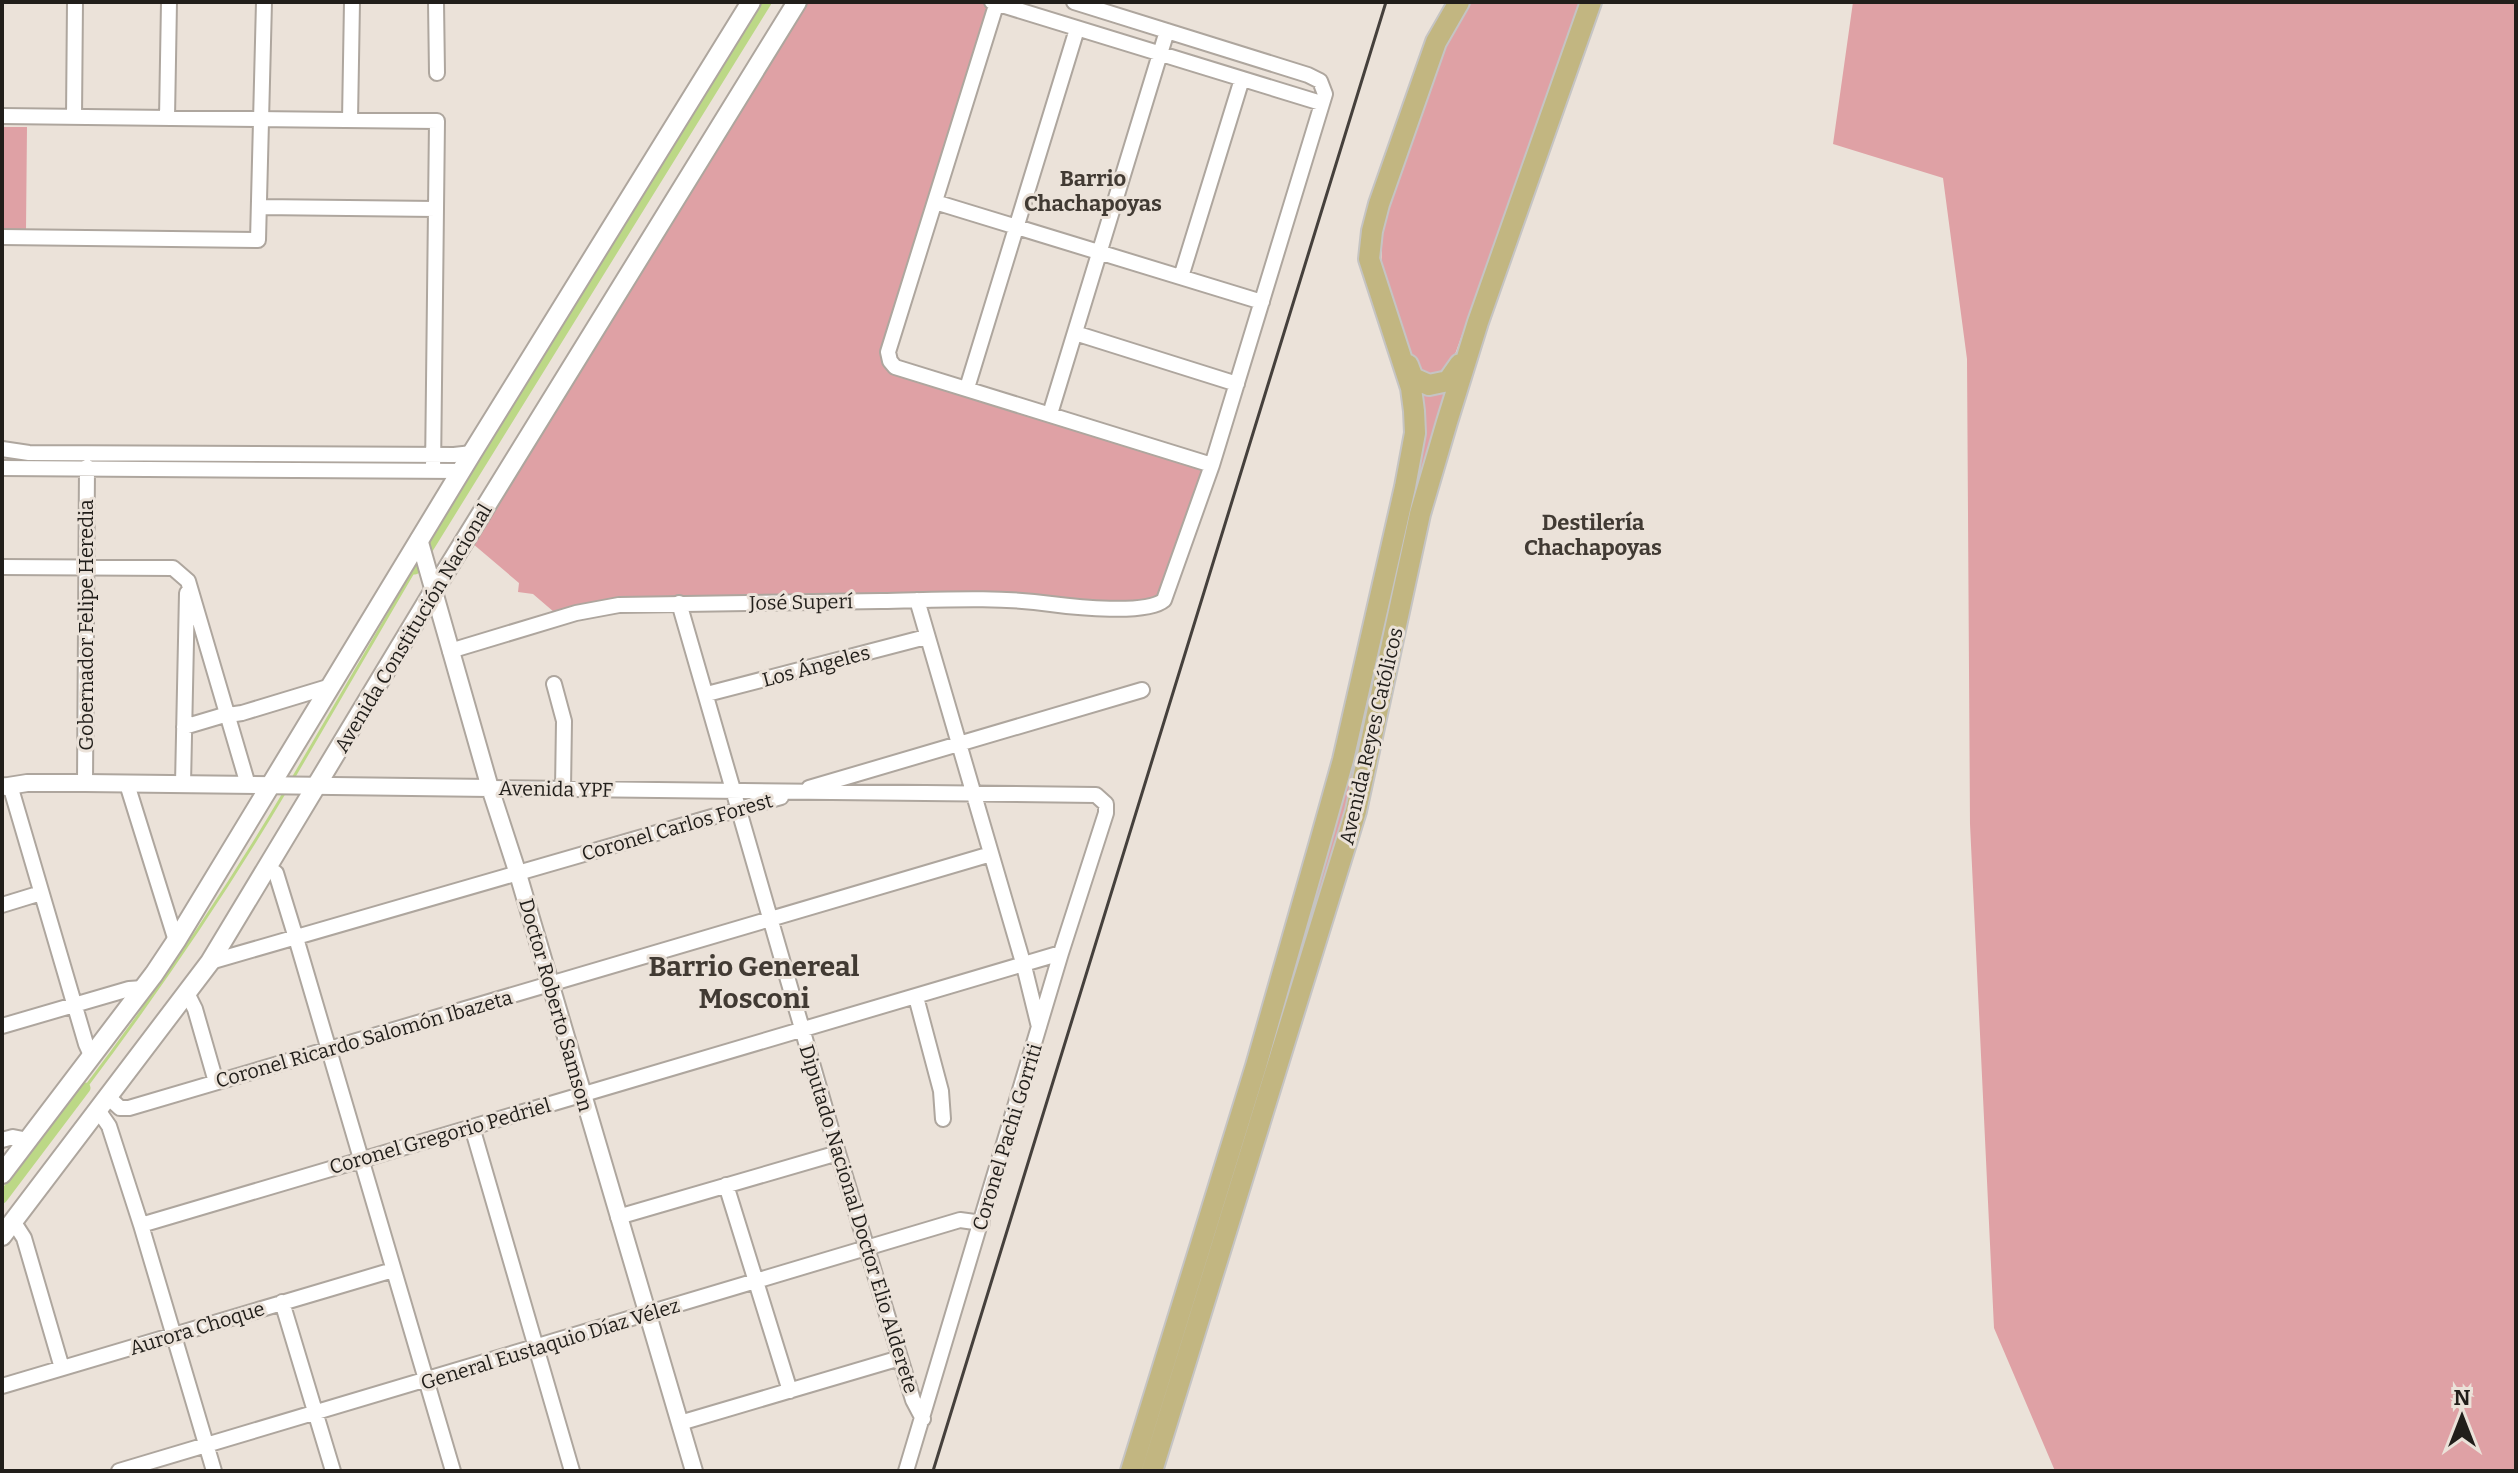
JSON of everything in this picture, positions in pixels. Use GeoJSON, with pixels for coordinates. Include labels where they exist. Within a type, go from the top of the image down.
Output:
{"type":"FeatureCollection","features":[{"type":"Feature","properties":{"kind":"main road","name":"Avenida Constitución Nacional"},"geometry":{"type":"LineString","coordinates":[[2,1174],[143,988],[276,786],[331,686],[419,539],[751,2]]}},
{"type":"Feature","properties":{"kind":"main road","name":"Avenida Constitución Nacional"},"geometry":{"type":"LineString","coordinates":[[8,1228],[210,962],[267,867],[308,786],[433,592],[797,2]]}},
{"type":"Feature","properties":{"kind":"main road","name":"Avenida Reyes Católicos"},"geometry":{"type":"LineString","coordinates":[[1131,1471],[1256,1066],[1343,760],[1400,510],[1415,433],[1414,411],[1411,388],[1369,259],[1372,231],[1436,42],[1459,2]]}},
{"type":"Feature","properties":{"kind":"main road","name":"Avenida Reyes Católicos"},"geometry":{"type":"LineString","coordinates":[[1152,1471],[1356,811],[1420,514],[1478,322],[1590,2]]}},
{"type":"Feature","properties":{"kind":"main road"},"geometry":{"type":"LineString","coordinates":[[1384,306],[1413,378],[1429,385],[1448,381],[1457,371],[1478,322]]}},
{"type":"Feature","properties":{"kind":"street"},"geometry":{"type":"LineString","coordinates":[[74,117],[75,2]]}},
{"type":"Feature","properties":{"kind":"street"},"geometry":{"type":"LineString","coordinates":[[167,118],[169,2]]}},
{"type":"Feature","properties":{"kind":"street"},"geometry":{"type":"LineString","coordinates":[[2,237],[258,240],[264,2]]}},
{"type":"Feature","properties":{"kind":"street"},"geometry":{"type":"LineString","coordinates":[[350,120],[352,2]]}},
{"type":"Feature","properties":{"kind":"street"},"geometry":{"type":"LineString","coordinates":[[436,2],[437,73]]}},
{"type":"Feature","properties":{"kind":"street"},"geometry":{"type":"LineString","coordinates":[[1074,2],[1308,75],[1323,86],[1325,94],[1212,465],[895,367],[888,357],[995,2],[1321,103]]}},
{"type":"Feature","properties":{"kind":"street"},"geometry":{"type":"LineString","coordinates":[[967,388],[1077,29]]}},
{"type":"Feature","properties":{"kind":"street"},"geometry":{"type":"LineString","coordinates":[[1050,414],[1167,31]]}},
{"type":"Feature","properties":{"kind":"street"},"geometry":{"type":"LineString","coordinates":[[1181,277],[1242,79]]}},
{"type":"Feature","properties":{"kind":"street"},"geometry":{"type":"LineString","coordinates":[[2,116],[437,121],[433,463]]}},
{"type":"Feature","properties":{"kind":"street"},"geometry":{"type":"LineString","coordinates":[[935,202],[1262,302]]}},
{"type":"Feature","properties":{"kind":"street"},"geometry":{"type":"LineString","coordinates":[[260,207],[436,209]]}},
{"type":"Feature","properties":{"kind":"street"},"geometry":{"type":"LineString","coordinates":[[1075,333],[1237,384]]}},
{"type":"Feature","properties":{"kind":"street"},"geometry":{"type":"LineString","coordinates":[[2,449],[29,453],[252,462],[433,463],[472,453]]}},
{"type":"Feature","properties":{"kind":"street"},"geometry":{"type":"LineString","coordinates":[[2,468],[252,462]]}},
{"type":"Feature","properties":{"kind":"street"},"geometry":{"type":"LineString","coordinates":[[433,463],[461,471]]}},
{"type":"Feature","properties":{"kind":"street","name":"José Superí"},"geometry":{"type":"LineString","coordinates":[[450,651],[601,608],[679,603],[917,600],[1018,601],[1071,607],[1158,605],[1164,600],[1175,572],[1212,465]]}},
{"type":"Feature","properties":{"kind":"street","name":"Gobernador Felipe Heredia"},"geometry":{"type":"LineString","coordinates":[[85,783],[87,467]]}},
{"type":"Feature","properties":{"kind":"street","name":"Doctor Roberto Samson"},"geometry":{"type":"LineString","coordinates":[[419,539],[694,1471]]}},
{"type":"Feature","properties":{"kind":"street"},"geometry":{"type":"LineString","coordinates":[[2,567],[173,568],[188,581],[248,785]]}},
{"type":"Feature","properties":{"kind":"street"},"geometry":{"type":"LineString","coordinates":[[183,784],[188,581]]}},
{"type":"Feature","properties":{"kind":"street"},"geometry":{"type":"LineString","coordinates":[[917,600],[1040,1028]]}},
{"type":"Feature","properties":{"kind":"street","name":"Diputado Nacional Doctor Elio Alderete"},"geometry":{"type":"LineString","coordinates":[[679,603],[838,1153],[913,1400],[923,1419]]}},
{"type":"Feature","properties":{"kind":"street","name":"Los Ángeles"},"geometry":{"type":"LineString","coordinates":[[707,694],[926,637]]}},
{"type":"Feature","properties":{"kind":"street"},"geometry":{"type":"LineString","coordinates":[[554,684],[564,721],[563,789]]}},
{"type":"Feature","properties":{"kind":"street"},"geometry":{"type":"LineString","coordinates":[[184,727],[331,686]]}},
{"type":"Feature","properties":{"kind":"street","name":"Coronel Carlos Forest"},"geometry":{"type":"LineString","coordinates":[[210,962],[740,810],[1142,690]]}},
{"type":"Feature","properties":{"kind":"street","name":"Avenida YPF"},"geometry":{"type":"LineString","coordinates":[[4,786],[85,783],[1096,795],[1106,804]]}},
{"type":"Feature","properties":{"kind":"street"},"geometry":{"type":"LineString","coordinates":[[127,784],[176,941]]}},
{"type":"Feature","properties":{"kind":"street"},"geometry":{"type":"LineString","coordinates":[[4,786],[12,792],[91,1055]]}},
{"type":"Feature","properties":{"kind":"street","name":"Coronel Pachi Gorriti"},"geometry":{"type":"LineString","coordinates":[[906,1471],[1106,813],[1106,804]]}},
{"type":"Feature","properties":{"kind":"street","name":"Coronel Ricardo Salomón Ibazeta"},"geometry":{"type":"LineString","coordinates":[[103,1104],[124,1109],[991,854]]}},
{"type":"Feature","properties":{"kind":"street"},"geometry":{"type":"LineString","coordinates":[[267,867],[276,873],[453,1471]]}},
{"type":"Feature","properties":{"kind":"street"},"geometry":{"type":"LineString","coordinates":[[2,905],[41,893]]}},
{"type":"Feature","properties":{"kind":"street","name":"Coronel Gregorio Pedriel"},"geometry":{"type":"LineString","coordinates":[[141,1225],[1061,953]]}},
{"type":"Feature","properties":{"kind":"street"},"geometry":{"type":"LineString","coordinates":[[2,1026],[129,989],[143,988]]}},
{"type":"Feature","properties":{"kind":"street"},"geometry":{"type":"LineString","coordinates":[[187,993],[195,1009],[216,1082]]}},
{"type":"Feature","properties":{"kind":"street"},"geometry":{"type":"LineString","coordinates":[[916,997],[941,1091],[943,1119]]}},
{"type":"Feature","properties":{"kind":"street"},"geometry":{"type":"LineString","coordinates":[[103,1104],[214,1471]]}},
{"type":"Feature","properties":{"kind":"street"},"geometry":{"type":"LineString","coordinates":[[472,1127],[572,1471]]}},
{"type":"Feature","properties":{"kind":"street"},"geometry":{"type":"LineString","coordinates":[[2,1140],[13,1137],[28,1140]]}},
{"type":"Feature","properties":{"kind":"street"},"geometry":{"type":"LineString","coordinates":[[618,1217],[838,1153]]}},
{"type":"Feature","properties":{"kind":"street"},"geometry":{"type":"LineString","coordinates":[[726,1185],[790,1391]]}},
{"type":"Feature","properties":{"kind":"street","name":"General Eustaquio Díaz Vélez"},"geometry":{"type":"LineString","coordinates":[[119,1471],[647,1316],[960,1220],[982,1223]]}},
{"type":"Feature","properties":{"kind":"street"},"geometry":{"type":"LineString","coordinates":[[8,1228],[24,1238],[62,1368]]}},
{"type":"Feature","properties":{"kind":"street","name":"Aurora Choque"},"geometry":{"type":"LineString","coordinates":[[2,1386],[393,1270]]}},
{"type":"Feature","properties":{"kind":"street"},"geometry":{"type":"LineString","coordinates":[[282,1302],[333,1471]]}},
{"type":"Feature","properties":{"kind":"street"},"geometry":{"type":"LineString","coordinates":[[680,1423],[900,1358]]}},
{"type":"Feature","properties":{"kind":"shaded area"},"geometry":{"type":"Polygon","coordinates":[[[799,2],[992,2],[888,357],[895,367],[1212,465],[1158,605],[626,605],[561,618],[533,594],[518,592],[519,583],[466,538],[799,2]]]}},
{"type":"Feature","properties":{"kind":"shaded area"},"geometry":{"type":"Polygon","coordinates":[[[1468,2],[1579,2],[1575,23],[1476,305],[1444,378],[1415,373],[1397,312],[1381,273],[1383,219],[1443,48],[1468,2]]]}},
{"type":"Feature","properties":{"kind":"shaded area"},"geometry":{"type":"Polygon","coordinates":[[[1853,2],[2516,2],[2516,1471],[2055,1471],[1994,1328],[1970,824],[1967,359],[1943,178],[1833,144],[1853,2]]]}},
{"type":"Feature","properties":{"kind":"shaded area"},"geometry":{"type":"Polygon","coordinates":[[[2,127],[27,127],[26,229],[2,229],[2,127]]]}},
{"type":"Feature","properties":{"kind":"shaded area"},"geometry":{"type":"Polygon","coordinates":[[[1447,390],[1424,473],[1420,474],[1417,472],[1419,392],[1447,390]]]}},
{"type":"Feature","properties":{"kind":"shaded area"},"geometry":{"type":"Polygon","coordinates":[[[1408,506],[1414,508],[1346,808],[1280,1032],[1272,1029],[1408,506]]]}},
{"type":"Feature","properties":{"kind":"waterway"},"geometry":{"type":"LineString","coordinates":[[415,569],[766,2]]}},
{"type":"Feature","properties":{"kind":"waterway"},"geometry":{"type":"LineString","coordinates":[[292,780],[415,569]]}},
{"type":"Feature","properties":{"kind":"waterway"},"geometry":{"type":"LineString","coordinates":[[85,1088],[190,942],[286,790]]}},
{"type":"Feature","properties":{"kind":"waterway"},"geometry":{"type":"LineString","coordinates":[[2,1198],[85,1088]]}},
{"type":"Feature","properties":{"kind":"railway"},"geometry":{"type":"LineString","coordinates":[[933,1471],[1386,2]]}},
{"type":"Feature","properties":{"kind":"district","name":"Barrio Chachapoyas"},"geometry":{"type":"Point","coordinates":[1093,190]}},
{"type":"Feature","properties":{"kind":"district","name":"Destilería Chachapoyas"},"geometry":{"type":"Point","coordinates":[1593,534]}},
{"type":"Feature","properties":{"kind":"district","name":"Barrio Genereal Mosconi"},"geometry":{"type":"Point","coordinates":[754,982]}}]}
